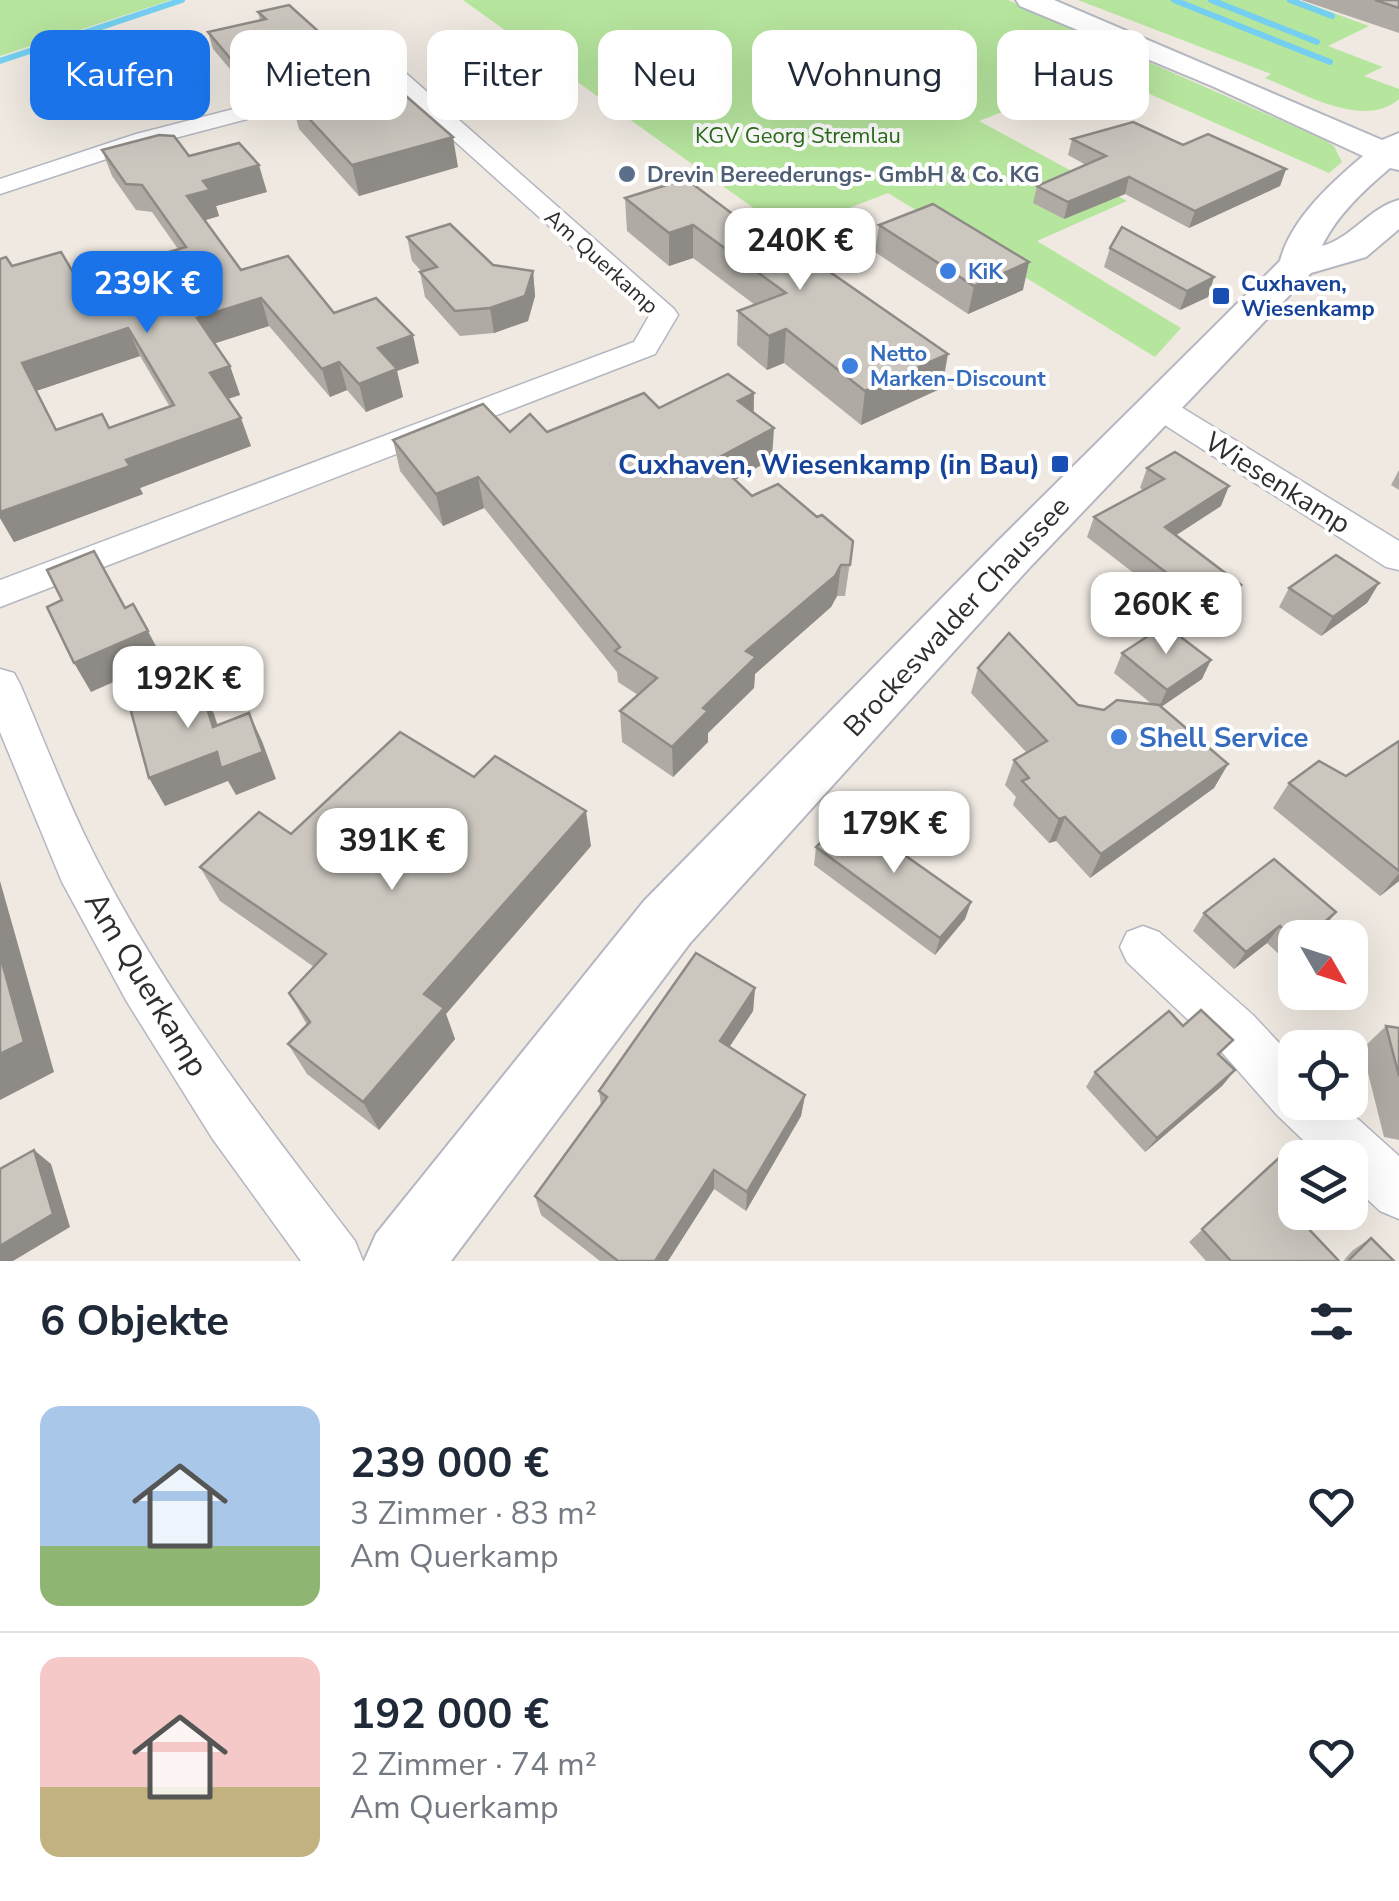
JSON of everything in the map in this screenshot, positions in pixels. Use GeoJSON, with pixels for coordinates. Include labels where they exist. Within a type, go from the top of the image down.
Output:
{"type":"FeatureCollection","features":[{"type":"Feature","properties":{"kind":"street"},"geometry":{"type":"LineString","coordinates":[[1030,0],[1392,147]]}},
{"type":"Feature","properties":{"kind":"street"},"geometry":{"type":"LineString","coordinates":[[1043,0],[1240,75],[1392,147]]}},
{"type":"Feature","properties":{"kind":"street","name":"Am Querkamp"},"geometry":{"type":"LineString","coordinates":[[0,187],[144,139],[393,74],[664,315],[645,348],[0,594]]}},
{"type":"Feature","properties":{"kind":"street","name":"Brockeswalder Chaussee"},"geometry":{"type":"LineString","coordinates":[[403,1261],[667,922],[1157,406],[1313,260],[1392,147]]}},
{"type":"Feature","properties":{"kind":"street"},"geometry":{"type":"LineString","coordinates":[[1313,260],[1353,249],[1399,210]]}},
{"type":"Feature","properties":{"kind":"street","name":"Wiesenkamp"},"geometry":{"type":"LineString","coordinates":[[1157,406],[1399,558]]}},
{"type":"Feature","properties":{"kind":"street","name":"Am Querkamp"},"geometry":{"type":"LineString","coordinates":[[0,684],[78,868],[144,986],[230,1120],[335,1261]]}},
{"type":"Feature","properties":{"kind":"street"},"geometry":{"type":"LineString","coordinates":[[1143,946],[1236,1032],[1278,1078]]}},
{"type":"Feature","properties":{"kind":"street"},"geometry":{"type":"LineString","coordinates":[[1320,1120],[1399,1192]]}},
{"type":"Feature","properties":{"kind":"green space"},"geometry":{"type":"Polygon","coordinates":[[[0,0],[171,0],[79,30],[30,30],[30,46],[0,56],[0,0]]]}},
{"type":"Feature","properties":{"kind":"green space","name":"KGV Georg Stremlau"},"geometry":{"type":"Polygon","coordinates":[[[463,0],[1008,0],[1076,30],[997,30],[997,114],[979,121],[1127,201],[1037,241],[1181,328],[1155,357],[888,193],[787,232],[631,120],[732,120],[732,30],[598,30],[598,97],[578,82],[578,30],[505,30],[463,0]]]}},
{"type":"Feature","properties":{"kind":"green space"},"geometry":{"type":"Polygon","coordinates":[[[1078,0],[1298,0],[1369,26],[1328,46],[1383,67],[1364,76],[1399,89],[1399,99],[1385,108],[1369,111],[1333,106],[1265,78],[1271,74],[1078,0]]]}},
{"type":"Feature","properties":{"kind":"green space","name":"KGV Georg Stremlau"},"geometry":{"type":"Polygon","coordinates":[[[1149,62],[1323,139],[1334,146],[1342,162],[1329,173],[1149,94],[1149,62]]]}},
{"type":"Feature","properties":{"kind":"building"},"geometry":{"type":"Polygon","coordinates":[[[1375,0],[1399,0],[1399,8],[1375,0]]]}},
{"type":"Feature","properties":{"kind":"building"},"geometry":{"type":"Polygon","coordinates":[[[289,5],[317,30],[230,30],[230,58],[210,32],[266,19],[258,12],[289,5]]]}},
{"type":"Feature","properties":{"kind":"building"},"geometry":{"type":"Polygon","coordinates":[[[407,97],[427,114],[427,120],[433,120],[453,137],[352,165],[310,120],[407,120],[407,97]]]}},
{"type":"Feature","properties":{"kind":"building"},"geometry":{"type":"Polygon","coordinates":[[[1133,122],[1183,145],[1208,134],[1286,169],[1195,211],[1129,177],[1068,202],[1037,186],[1106,156],[1072,139],[1133,122]]]}},
{"type":"Feature","properties":{"kind":"building"},"geometry":{"type":"Polygon","coordinates":[[[159,135],[174,136],[189,156],[239,143],[259,165],[203,181],[210,190],[187,196],[241,270],[288,256],[334,313],[376,298],[413,335],[378,348],[397,369],[359,384],[339,362],[322,369],[261,298],[197,318],[230,366],[210,373],[241,418],[126,460],[130,466],[0,512],[0,259],[6,257],[12,266],[61,252],[77,279],[186,247],[142,185],[126,184],[102,150],[159,135]],[[128,328],[22,363],[56,430],[102,414],[109,428],[174,405],[128,328]]]}},
{"type":"Feature","properties":{"kind":"building"},"geometry":{"type":"Polygon","coordinates":[[[686,179],[770,242],[781,238],[948,354],[865,391],[786,329],[769,336],[738,311],[786,293],[693,225],[669,233],[625,198],[686,179]]]}},
{"type":"Feature","properties":{"kind":"building"},"geometry":{"type":"Polygon","coordinates":[[[933,204],[1029,262],[974,286],[879,225],[933,204]]]}},
{"type":"Feature","properties":{"kind":"building"},"geometry":{"type":"Polygon","coordinates":[[[450,224],[493,265],[533,271],[525,296],[490,308],[455,311],[420,272],[437,267],[407,237],[450,224]]]}},
{"type":"Feature","properties":{"kind":"building"},"geometry":{"type":"Polygon","coordinates":[[[1122,227],[1214,277],[1187,291],[1110,248],[1122,227]]]}},
{"type":"Feature","properties":{"kind":"building"},"geometry":{"type":"Polygon","coordinates":[[[728,374],[754,393],[738,401],[774,428],[714,460],[752,496],[778,484],[817,517],[822,515],[853,541],[850,565],[841,565],[835,576],[746,651],[756,657],[703,708],[708,711],[672,747],[620,711],[657,678],[615,651],[620,647],[478,477],[436,494],[393,440],[483,404],[510,432],[530,414],[547,432],[644,393],[659,408],[728,374]]]}},
{"type":"Feature","properties":{"kind":"building"},"geometry":{"type":"Polygon","coordinates":[[[1175,452],[1229,486],[1165,527],[1241,585],[1187,618],[1155,592],[1176,580],[1094,517],[1164,479],[1147,468],[1175,452]]]}},
{"type":"Feature","properties":{"kind":"building"},"geometry":{"type":"Polygon","coordinates":[[[94,551],[125,608],[133,604],[148,631],[74,663],[47,607],[62,600],[47,570],[94,551]]]}},
{"type":"Feature","properties":{"kind":"building"},"geometry":{"type":"Polygon","coordinates":[[[1336,555],[1379,583],[1333,617],[1289,588],[1336,555]]]}},
{"type":"Feature","properties":{"kind":"building"},"geometry":{"type":"Polygon","coordinates":[[[1165,625],[1211,660],[1167,690],[1122,653],[1165,625]]]}},
{"type":"Feature","properties":{"kind":"building"},"geometry":{"type":"Polygon","coordinates":[[[1009,633],[1078,705],[1104,710],[1117,700],[1159,705],[1228,764],[1101,854],[1022,781],[1029,778],[1014,760],[1047,741],[978,668],[1009,633]]]}},
{"type":"Feature","properties":{"kind":"building"},"geometry":{"type":"Polygon","coordinates":[[[169,685],[173,696],[200,686],[213,727],[249,713],[263,752],[221,768],[217,752],[149,778],[128,700],[169,685]]]}},
{"type":"Feature","properties":{"kind":"building"},"geometry":{"type":"Polygon","coordinates":[[[400,732],[474,777],[495,756],[586,811],[424,994],[444,1008],[363,1102],[288,1044],[310,1022],[289,993],[326,954],[200,867],[259,812],[291,834],[400,732]]]}},
{"type":"Feature","properties":{"kind":"building"},"geometry":{"type":"Polygon","coordinates":[[[1399,741],[1399,871],[1289,783],[1319,761],[1346,776],[1399,741]]]}},
{"type":"Feature","properties":{"kind":"building"},"geometry":{"type":"Polygon","coordinates":[[[848,815],[971,902],[940,938],[816,847],[848,815]]]}},
{"type":"Feature","properties":{"kind":"building"},"geometry":{"type":"Polygon","coordinates":[[[1274,859],[1336,912],[1327,920],[1278,920],[1278,928],[1246,952],[1204,913],[1274,859]]]}},
{"type":"Feature","properties":{"kind":"building"},"geometry":{"type":"Polygon","coordinates":[[[696,953],[755,988],[720,1041],[805,1095],[747,1192],[714,1170],[655,1261],[618,1261],[535,1196],[607,1097],[599,1091],[696,953]]]}},
{"type":"Feature","properties":{"kind":"building"},"geometry":{"type":"Polygon","coordinates":[[[0,955],[24,1042],[0,1054],[0,955]]]}},
{"type":"Feature","properties":{"kind":"building"},"geometry":{"type":"Polygon","coordinates":[[[1201,1010],[1233,1040],[1218,1054],[1235,1070],[1157,1138],[1095,1072],[1169,1011],[1183,1026],[1201,1010]]]}},
{"type":"Feature","properties":{"kind":"building"},"geometry":{"type":"Polygon","coordinates":[[[1386,1026],[1399,1028],[1399,1076],[1386,1026]]]}},
{"type":"Feature","properties":{"kind":"building"},"geometry":{"type":"Polygon","coordinates":[[[34,1150],[53,1214],[0,1246],[0,1169],[34,1150]]]}},
{"type":"Feature","properties":{"kind":"building"},"geometry":{"type":"Polygon","coordinates":[[[1278,1159],[1278,1230],[1310,1230],[1339,1261],[1231,1261],[1202,1229],[1278,1159]]]}},
{"type":"Feature","properties":{"kind":"building"},"geometry":{"type":"Polygon","coordinates":[[[1371,1238],[1394,1261],[1348,1261],[1371,1238]]]}},
{"type":"Feature","properties":{"kind":"waterway"},"geometry":{"type":"LineString","coordinates":[[0,61],[182,0]]}},
{"type":"Feature","properties":{"kind":"waterway"},"geometry":{"type":"LineString","coordinates":[[1174,0],[1330,62]]}},
{"type":"Feature","properties":{"kind":"waterway"},"geometry":{"type":"LineString","coordinates":[[1211,0],[1317,42]]}},
{"type":"Feature","properties":{"kind":"waterway"},"geometry":{"type":"LineString","coordinates":[[1290,0],[1332,16]]}},
{"type":"Feature","properties":{"kind":"place","name":"Drevin Bereederungs- GmbH & Co. KG"},"geometry":{"type":"Point","coordinates":[627,174]}},
{"type":"Feature","properties":{"kind":"place","name":"KiK"},"geometry":{"type":"Point","coordinates":[948,271]}},
{"type":"Feature","properties":{"kind":"place","name":"Cuxhaven, Wiesenkamp"},"geometry":{"type":"Point","coordinates":[1221,296]}},
{"type":"Feature","properties":{"kind":"place","name":"Netto Marken-Discount"},"geometry":{"type":"Point","coordinates":[850,366]}},
{"type":"Feature","properties":{"kind":"place","name":"Cuxhaven, Wiesenkamp (in Bau)"},"geometry":{"type":"Point","coordinates":[1060,464]}},
{"type":"Feature","properties":{"kind":"place","name":"Shell Service"},"geometry":{"type":"Point","coordinates":[1119,737]}}]}
